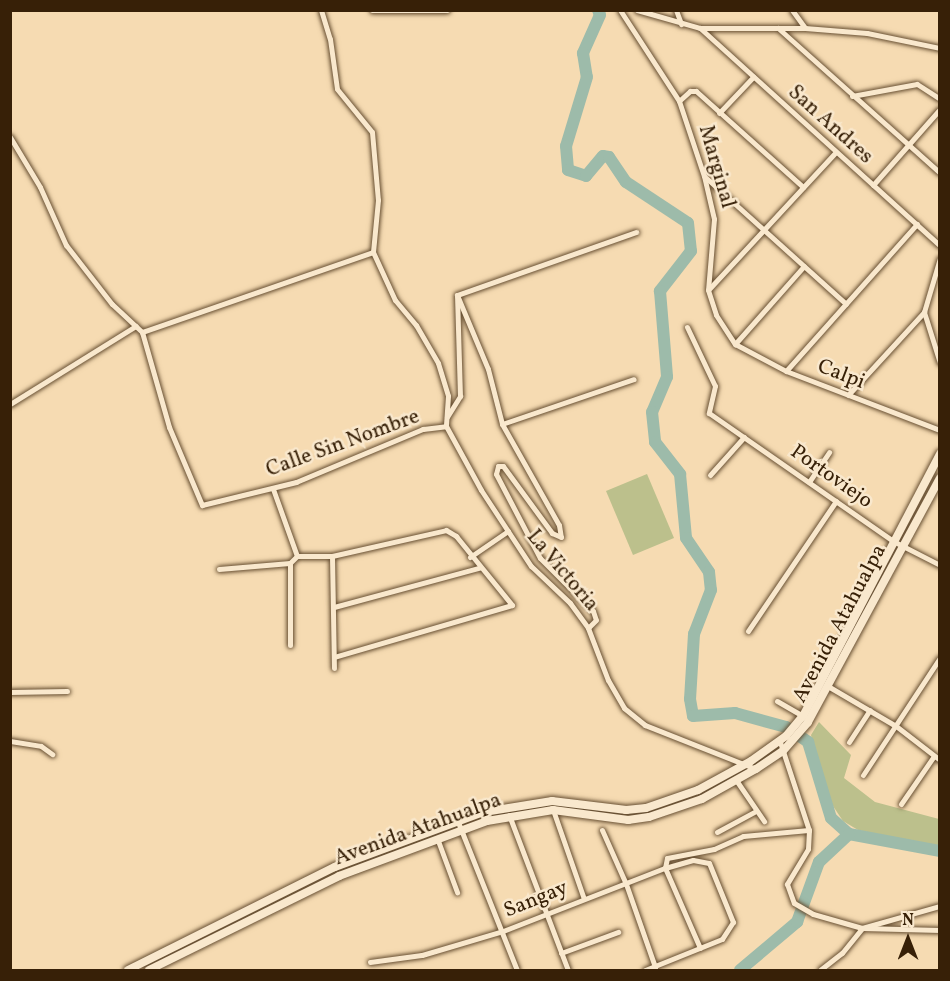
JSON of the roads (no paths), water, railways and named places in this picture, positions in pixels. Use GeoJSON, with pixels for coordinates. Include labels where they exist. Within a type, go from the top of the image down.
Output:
{"type":"FeatureCollection","features":[{"type":"Feature","properties":{"kind":"main road","name":"Avenida Atahualpa"},"geometry":{"type":"LineString","coordinates":[[825,685],[893,541],[939,454]]}},
{"type":"Feature","properties":{"kind":"main road","name":"Avenida Atahualpa"},"geometry":{"type":"LineString","coordinates":[[128,970],[290,889],[370,854],[458,822],[525,802],[574,802],[626,810],[646,808],[698,790],[786,740],[804,719],[825,685],[939,478]]}},
{"type":"Feature","properties":{"kind":"main road","name":"Avenida Atahualpa"},"geometry":{"type":"LineString","coordinates":[[149,970],[294,898],[374,862],[437,838],[509,815],[553,810],[628,820],[649,817],[702,799],[783,751],[786,740]]}},
{"type":"Feature","properties":{"kind":"main road"},"geometry":{"type":"LineString","coordinates":[[370,854],[374,862]]}},
{"type":"Feature","properties":{"kind":"main road"},"geometry":{"type":"LineString","coordinates":[[290,889],[294,898]]}},
{"type":"Feature","properties":{"kind":"main road"},"geometry":{"type":"LineString","coordinates":[[197,935],[201,944]]}},
{"type":"Feature","properties":{"kind":"street"},"geometry":{"type":"LineString","coordinates":[[10,137],[40,187],[66,245],[112,304],[142,332],[372,252],[378,200],[372,132],[337,89],[330,39],[321,10]]}},
{"type":"Feature","properties":{"kind":"street"},"geometry":{"type":"LineString","coordinates":[[372,10],[447,10]]}},
{"type":"Feature","properties":{"kind":"street","name":"Marginal"},"geometry":{"type":"LineString","coordinates":[[620,10],[679,101],[704,176],[715,230],[708,290],[716,315],[735,344]]}},
{"type":"Feature","properties":{"kind":"street"},"geometry":{"type":"LineString","coordinates":[[637,10],[700,28],[805,28],[867,33],[939,48]]}},
{"type":"Feature","properties":{"kind":"street"},"geometry":{"type":"LineString","coordinates":[[676,10],[681,24]]}},
{"type":"Feature","properties":{"kind":"street"},"geometry":{"type":"LineString","coordinates":[[792,10],[805,28]]}},
{"type":"Feature","properties":{"kind":"street","name":"San Andres"},"geometry":{"type":"LineString","coordinates":[[700,28],[939,246]]}},
{"type":"Feature","properties":{"kind":"street"},"geometry":{"type":"LineString","coordinates":[[778,28],[939,173]]}},
{"type":"Feature","properties":{"kind":"street"},"geometry":{"type":"LineString","coordinates":[[719,113],[753,77]]}},
{"type":"Feature","properties":{"kind":"street"},"geometry":{"type":"LineString","coordinates":[[852,96],[921,84],[939,99]]}},
{"type":"Feature","properties":{"kind":"street"},"geometry":{"type":"LineString","coordinates":[[679,101],[690,91],[696,91],[803,187]]}},
{"type":"Feature","properties":{"kind":"street"},"geometry":{"type":"LineString","coordinates":[[873,186],[939,109]]}},
{"type":"Feature","properties":{"kind":"street"},"geometry":{"type":"LineString","coordinates":[[708,290],[835,153]]}},
{"type":"Feature","properties":{"kind":"street"},"geometry":{"type":"LineString","coordinates":[[704,176],[846,304]]}},
{"type":"Feature","properties":{"kind":"street"},"geometry":{"type":"LineString","coordinates":[[786,371],[917,224]]}},
{"type":"Feature","properties":{"kind":"street"},"geometry":{"type":"LineString","coordinates":[[457,295],[636,232]]}},
{"type":"Feature","properties":{"kind":"street","name":"Calle Sin Nombre"},"geometry":{"type":"LineString","coordinates":[[142,332],[169,427],[200,503],[273,489],[423,429],[446,426],[448,396],[435,357],[395,300],[372,252]]}},
{"type":"Feature","properties":{"kind":"street"},"geometry":{"type":"LineString","coordinates":[[848,395],[924,312],[939,258]]}},
{"type":"Feature","properties":{"kind":"street"},"geometry":{"type":"LineString","coordinates":[[735,344],[804,266]]}},
{"type":"Feature","properties":{"kind":"street"},"geometry":{"type":"LineString","coordinates":[[447,419],[460,396],[457,295]]}},
{"type":"Feature","properties":{"kind":"street"},"geometry":{"type":"LineString","coordinates":[[457,295],[495,389],[502,424],[560,525],[561,537],[552,533],[503,466],[498,466],[496,474],[540,558],[593,611],[596,620],[588,628]]}},
{"type":"Feature","properties":{"kind":"street"},"geometry":{"type":"LineString","coordinates":[[924,312],[939,363]]}},
{"type":"Feature","properties":{"kind":"street"},"geometry":{"type":"LineString","coordinates":[[10,404],[136,326]]}},
{"type":"Feature","properties":{"kind":"street","name":"Portoviejo"},"geometry":{"type":"LineString","coordinates":[[687,327],[715,386],[707,411],[893,541],[939,565]]}},
{"type":"Feature","properties":{"kind":"street","name":"Calpi"},"geometry":{"type":"LineString","coordinates":[[735,344],[786,371],[939,430]]}},
{"type":"Feature","properties":{"kind":"street"},"geometry":{"type":"LineString","coordinates":[[502,424],[634,379]]}},
{"type":"Feature","properties":{"kind":"street","name":"La Victoria"},"geometry":{"type":"LineString","coordinates":[[446,426],[531,566],[570,603],[588,628],[608,680],[624,708],[645,725],[756,769]]}},
{"type":"Feature","properties":{"kind":"street"},"geometry":{"type":"LineString","coordinates":[[710,475],[744,437]]}},
{"type":"Feature","properties":{"kind":"street"},"geometry":{"type":"LineString","coordinates":[[809,482],[829,452]]}},
{"type":"Feature","properties":{"kind":"street"},"geometry":{"type":"LineString","coordinates":[[273,489],[297,556]]}},
{"type":"Feature","properties":{"kind":"street"},"geometry":{"type":"LineString","coordinates":[[748,631],[836,501]]}},
{"type":"Feature","properties":{"kind":"street"},"geometry":{"type":"LineString","coordinates":[[219,568],[290,562],[297,556],[332,555],[446,530],[456,536],[470,557],[512,605],[510,609],[333,657]]}},
{"type":"Feature","properties":{"kind":"street"},"geometry":{"type":"LineString","coordinates":[[470,557],[508,531]]}},
{"type":"Feature","properties":{"kind":"street"},"geometry":{"type":"LineString","coordinates":[[332,555],[333,668]]}},
{"type":"Feature","properties":{"kind":"street"},"geometry":{"type":"LineString","coordinates":[[290,562],[290,645]]}},
{"type":"Feature","properties":{"kind":"street"},"geometry":{"type":"LineString","coordinates":[[333,607],[479,568]]}},
{"type":"Feature","properties":{"kind":"street"},"geometry":{"type":"LineString","coordinates":[[863,775],[939,658]]}},
{"type":"Feature","properties":{"kind":"street"},"geometry":{"type":"LineString","coordinates":[[933,668],[939,672]]}},
{"type":"Feature","properties":{"kind":"street"},"geometry":{"type":"LineString","coordinates":[[825,685],[896,726],[939,760]]}},
{"type":"Feature","properties":{"kind":"street"},"geometry":{"type":"LineString","coordinates":[[10,692],[67,691]]}},
{"type":"Feature","properties":{"kind":"street"},"geometry":{"type":"LineString","coordinates":[[777,701],[804,719]]}},
{"type":"Feature","properties":{"kind":"street"},"geometry":{"type":"LineString","coordinates":[[849,741],[870,711]]}},
{"type":"Feature","properties":{"kind":"street"},"geometry":{"type":"LineString","coordinates":[[10,741],[41,746],[52,754]]}},
{"type":"Feature","properties":{"kind":"street"},"geometry":{"type":"LineString","coordinates":[[783,751],[809,830],[808,849],[787,884],[794,903],[813,914],[862,928],[939,930]]}},
{"type":"Feature","properties":{"kind":"street"},"geometry":{"type":"LineString","coordinates":[[901,804],[934,756]]}},
{"type":"Feature","properties":{"kind":"street"},"geometry":{"type":"LineString","coordinates":[[736,780],[764,821]]}},
{"type":"Feature","properties":{"kind":"street"},"geometry":{"type":"LineString","coordinates":[[553,810],[584,899]]}},
{"type":"Feature","properties":{"kind":"street"},"geometry":{"type":"LineString","coordinates":[[717,832],[756,811]]}},
{"type":"Feature","properties":{"kind":"street"},"geometry":{"type":"LineString","coordinates":[[509,815],[568,970]]}},
{"type":"Feature","properties":{"kind":"street"},"geometry":{"type":"LineString","coordinates":[[458,822],[517,970]]}},
{"type":"Feature","properties":{"kind":"street"},"geometry":{"type":"LineString","coordinates":[[602,830],[626,884],[656,968]]}},
{"type":"Feature","properties":{"kind":"street"},"geometry":{"type":"LineString","coordinates":[[645,970],[656,968],[700,948],[665,868],[667,858],[676,854],[714,849],[743,836],[809,830]]}},
{"type":"Feature","properties":{"kind":"street"},"geometry":{"type":"LineString","coordinates":[[437,838],[456,892]]}},
{"type":"Feature","properties":{"kind":"street","name":"Sangay"},"geometry":{"type":"LineString","coordinates":[[370,962],[422,955],[503,931],[665,868],[693,860],[709,863],[733,922],[722,939],[700,948]]}},
{"type":"Feature","properties":{"kind":"street"},"geometry":{"type":"LineString","coordinates":[[820,970],[862,928],[939,906]]}},
{"type":"Feature","properties":{"kind":"street"},"geometry":{"type":"LineString","coordinates":[[561,953],[618,932]]}},
{"type":"Feature","properties":{"kind":"street"},"geometry":{"type":"LineString","coordinates":[[828,963],[833,970]]}},
{"type":"Feature","properties":{"kind":"waterway"},"geometry":{"type":"LineString","coordinates":[[598,10],[600,15],[583,53],[587,77],[566,146],[568,170],[586,176],[603,156],[609,157],[626,182],[688,223],[691,251],[660,291],[667,377],[652,412],[655,442],[680,474],[686,538],[709,572],[711,590],[694,634],[690,699],[693,716],[735,713],[786,727],[808,742],[831,818],[849,834],[940,851]]}},
{"type":"Feature","properties":{"kind":"waterway"},"geometry":{"type":"LineString","coordinates":[[740,970],[797,922],[819,862],[849,834]]}}]}
